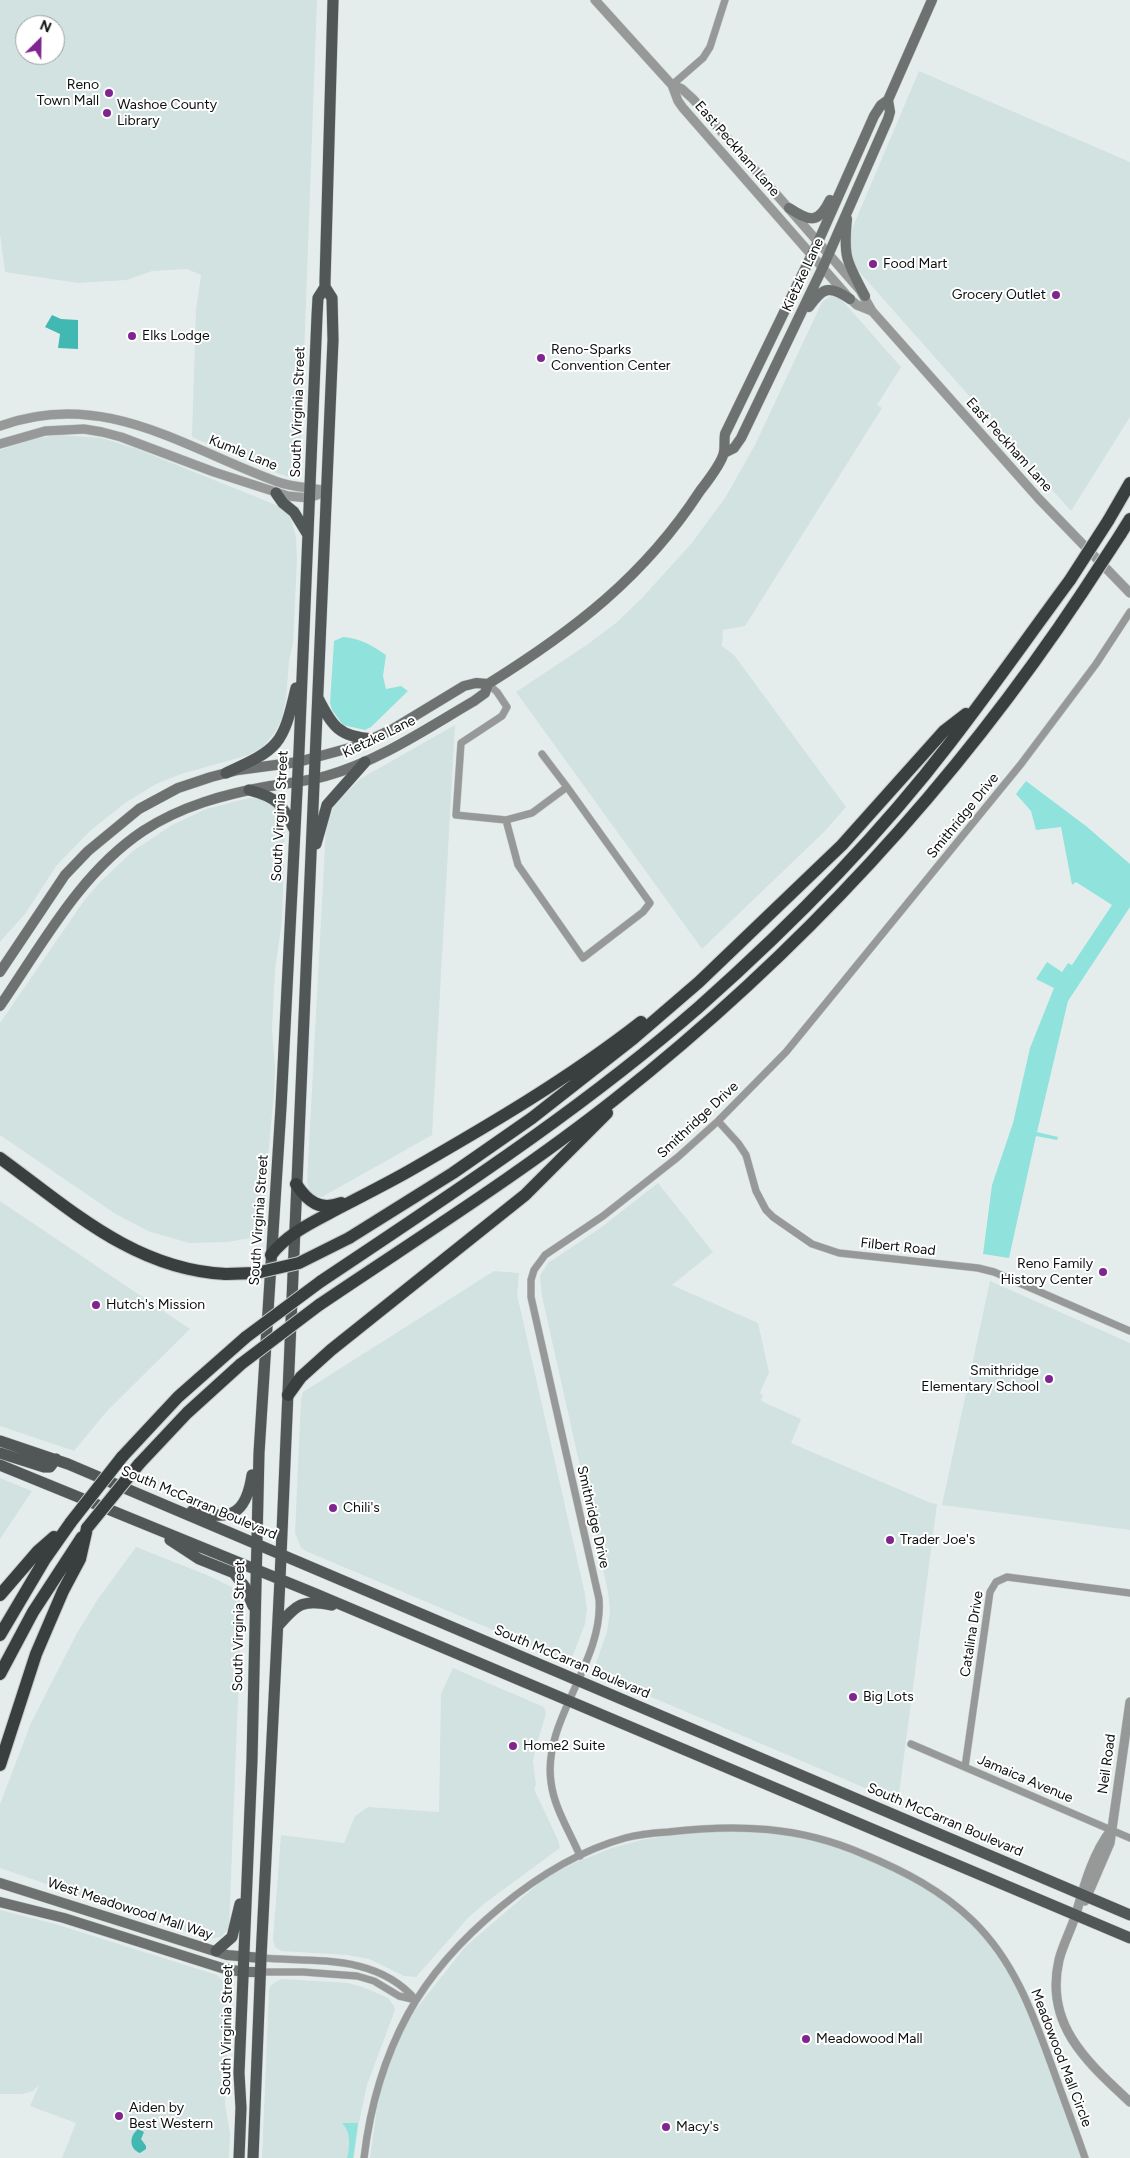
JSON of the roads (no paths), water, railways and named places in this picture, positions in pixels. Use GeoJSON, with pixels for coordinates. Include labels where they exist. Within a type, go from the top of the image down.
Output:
{"type":"FeatureCollection","features":[{"type":"Feature","properties":{"kind":"highway"},"geometry":{"type":"LineString","coordinates":[[0,1635],[45,1559],[70,1522],[122,1457],[178,1397],[246,1337],[320,1282],[561,1118],[697,1008],[790,921],[848,861],[949,745],[1070,580],[1130,483]]}},
{"type":"Feature","properties":{"kind":"highway"},"geometry":{"type":"LineString","coordinates":[[0,1674],[33,1612],[87,1528],[140,1464],[187,1413],[241,1364],[319,1305],[538,1157],[648,1073],[743,991],[790,946],[895,836],[985,728],[1033,664],[1130,519]]}},
{"type":"Feature","properties":{"kind":"highway"},"geometry":{"type":"LineString","coordinates":[[0,1158],[94,1226],[142,1255],[181,1268],[226,1274],[256,1273],[299,1263],[349,1238],[453,1173],[532,1118],[634,1038],[699,982],[842,845],[944,731],[981,701]]}},
{"type":"Feature","properties":{"kind":"highway"},"geometry":{"type":"LineString","coordinates":[[271,1255],[294,1232],[484,1128],[556,1083],[639,1024],[752,932]]}},
{"type":"Feature","properties":{"kind":"highway"},"geometry":{"type":"LineString","coordinates":[[288,1395],[301,1377],[325,1355],[525,1195],[648,1073]]}},
{"type":"Feature","properties":{"kind":"highway"},"geometry":{"type":"LineString","coordinates":[[296,1184],[306,1198],[319,1206],[335,1205],[362,1196]]}},
{"type":"Feature","properties":{"kind":"highway"},"geometry":{"type":"LineString","coordinates":[[0,1595],[38,1552],[70,1522]]}},
{"type":"Feature","properties":{"kind":"highway"},"geometry":{"type":"LineString","coordinates":[[0,1765],[36,1654],[63,1591],[80,1559],[87,1528]]}},
{"type":"Feature","properties":{"kind":"main road","name":"South Virginia Street"},"geometry":{"type":"LineString","coordinates":[[253,2158],[252,1958],[246,1880],[252,1760],[255,1569],[261,1424],[284,1047],[298,762],[316,316],[318,298],[325,287],[334,0]]}},
{"type":"Feature","properties":{"kind":"main road","name":"Kietzke Lane"},"geometry":{"type":"LineString","coordinates":[[0,972],[56,887],[78,861],[138,809],[166,793],[226,772],[314,759],[372,739],[394,729],[464,686],[476,683],[488,684],[564,634],[622,585],[680,520],[724,453],[725,434],[812,255],[877,110],[888,100],[932,0]]}},
{"type":"Feature","properties":{"kind":"main road","name":"Kietzke Lane"},"geometry":{"type":"LineString","coordinates":[[724,453],[734,448],[741,438],[823,267],[888,119],[890,112],[888,100]]}},
{"type":"Feature","properties":{"kind":"main road"},"geometry":{"type":"LineString","coordinates":[[789,208],[805,218],[819,217],[854,161]]}},
{"type":"Feature","properties":{"kind":"main road"},"geometry":{"type":"LineString","coordinates":[[848,209],[846,261],[864,296]]}},
{"type":"Feature","properties":{"kind":"main road","name":"South Virginia Street"},"geometry":{"type":"LineString","coordinates":[[239,2158],[241,2108],[238,2073],[252,1972],[278,1626],[333,327],[332,298],[325,287]]}},
{"type":"Feature","properties":{"kind":"main road"},"geometry":{"type":"LineString","coordinates":[[792,332],[820,292],[825,290],[837,291],[850,299]]}},
{"type":"Feature","properties":{"kind":"main road"},"geometry":{"type":"LineString","coordinates":[[276,493],[283,503],[294,512],[308,536]]}},
{"type":"Feature","properties":{"kind":"main road"},"geometry":{"type":"LineString","coordinates":[[226,772],[260,757],[275,744],[289,718],[302,659]]}},
{"type":"Feature","properties":{"kind":"main road","name":"Kietzke Lane"},"geometry":{"type":"LineString","coordinates":[[0,1006],[80,889],[116,853],[143,832],[182,810],[206,801],[249,790],[313,779],[364,762],[474,702],[485,693],[488,684]]}},
{"type":"Feature","properties":{"kind":"main road"},"geometry":{"type":"LineString","coordinates":[[317,697],[329,719],[342,733],[360,739],[372,739]]}},
{"type":"Feature","properties":{"kind":"main road"},"geometry":{"type":"LineString","coordinates":[[310,870],[327,805],[364,762]]}},
{"type":"Feature","properties":{"kind":"main road"},"geometry":{"type":"LineString","coordinates":[[249,790],[264,794],[278,802],[288,816],[294,830]]}},
{"type":"Feature","properties":{"kind":"main road"},"geometry":{"type":"LineString","coordinates":[[284,1047],[302,1048]]}},
{"type":"Feature","properties":{"kind":"main road"},"geometry":{"type":"LineString","coordinates":[[158,1502],[224,1515],[240,1508],[249,1493],[261,1424]]}},
{"type":"Feature","properties":{"kind":"main road","name":"South McCarran Boulevard"},"geometry":{"type":"LineString","coordinates":[[0,1441],[56,1459],[1130,1915]]}},
{"type":"Feature","properties":{"kind":"main road"},"geometry":{"type":"LineString","coordinates":[[0,1453],[44,1467],[50,1467],[56,1459]]}},
{"type":"Feature","properties":{"kind":"main road"},"geometry":{"type":"LineString","coordinates":[[0,1465],[350,1608],[568,1702],[1130,1938]]}},
{"type":"Feature","properties":{"kind":"main road"},"geometry":{"type":"LineString","coordinates":[[159,1531],[199,1559],[234,1573],[245,1587],[255,1611]]}},
{"type":"Feature","properties":{"kind":"main road"},"geometry":{"type":"LineString","coordinates":[[278,1626],[296,1606],[303,1603],[312,1602],[350,1608]]}},
{"type":"Feature","properties":{"kind":"main road"},"geometry":{"type":"LineString","coordinates":[[216,1951],[232,1937],[246,1880]]}},
{"type":"Feature","properties":{"kind":"main road","name":"West Meadowood Mall Way"},"geometry":{"type":"LineString","coordinates":[[0,1883],[216,1951],[252,1958]]}},
{"type":"Feature","properties":{"kind":"main road","name":"West Meadowood Mall Way"},"geometry":{"type":"LineString","coordinates":[[0,1902],[64,1918],[222,1968],[252,1972]]}},
{"type":"Feature","properties":{"kind":"street","name":"East Peckham Lane"},"geometry":{"type":"LineString","coordinates":[[595,0],[672,86],[683,108],[850,299],[872,312]]}},
{"type":"Feature","properties":{"kind":"street"},"geometry":{"type":"LineString","coordinates":[[672,86],[703,58],[710,47],[725,0]]}},
{"type":"Feature","properties":{"kind":"street","name":"East Peckham Lane"},"geometry":{"type":"LineString","coordinates":[[672,86],[683,90],[693,99],[829,254],[864,296],[872,312],[1039,499],[1130,593]]}},
{"type":"Feature","properties":{"kind":"street","name":"Kumle Lane"},"geometry":{"type":"LineString","coordinates":[[0,426],[43,415],[65,413],[116,418],[310,493]]}},
{"type":"Feature","properties":{"kind":"street"},"geometry":{"type":"LineString","coordinates":[[116,418],[121,436]]}},
{"type":"Feature","properties":{"kind":"street","name":"Kumle Lane"},"geometry":{"type":"LineString","coordinates":[[0,444],[27,435],[65,429],[93,430],[121,436],[276,493],[326,491]]}},
{"type":"Feature","properties":{"kind":"street","name":"Smithridge Drive"},"geometry":{"type":"LineString","coordinates":[[580,1856],[556,1804],[550,1781],[551,1754],[568,1702],[578,1681],[598,1625],[599,1599],[531,1297],[531,1280],[534,1270],[545,1255],[645,1185],[718,1121],[761,1079],[818,1014],[1016,770],[1096,664],[1130,612]]}},
{"type":"Feature","properties":{"kind":"street"},"geometry":{"type":"LineString","coordinates":[[488,684],[497,692],[507,707],[502,716],[461,743],[456,815],[506,820],[532,813],[567,787]]}},
{"type":"Feature","properties":{"kind":"street"},"geometry":{"type":"LineString","coordinates":[[506,820],[518,865],[583,958],[643,912],[650,903],[542,754]]}},
{"type":"Feature","properties":{"kind":"street","name":"Filbert Road"},"geometry":{"type":"LineString","coordinates":[[718,1121],[746,1155],[756,1191],[766,1210],[772,1217],[812,1244],[839,1253],[994,1272],[1130,1331]]}},
{"type":"Feature","properties":{"kind":"street","name":"Catalina Drive"},"geometry":{"type":"LineString","coordinates":[[965,1767],[990,1592],[996,1582],[1007,1577],[1130,1593]]}},
{"type":"Feature","properties":{"kind":"street","name":"Neil Road"},"geometry":{"type":"LineString","coordinates":[[1130,1702],[1109,1848],[1084,1896],[1062,1948],[1056,1978],[1058,2004],[1069,2036],[1086,2060],[1130,2102]]}},
{"type":"Feature","properties":{"kind":"street","name":"Jamaica Avenue"},"geometry":{"type":"LineString","coordinates":[[911,1744],[1130,1838]]}},
{"type":"Feature","properties":{"kind":"street","name":"Meadowood Mall Circle"},"geometry":{"type":"LineString","coordinates":[[364,2158],[370,2119],[382,2071],[401,2028],[416,2000],[447,1960],[492,1914],[539,1878],[580,1856],[620,1839],[648,1833],[702,1827],[754,1827],[781,1830],[829,1841],[852,1849],[919,1880],[944,1896],[973,1921],[990,1940],[1017,1978],[1035,2020],[1085,2158]]}},
{"type":"Feature","properties":{"kind":"street"},"geometry":{"type":"LineString","coordinates":[[252,1958],[339,1962],[364,1966],[384,1974],[405,1987],[416,2000]]}},
{"type":"Feature","properties":{"kind":"street"},"geometry":{"type":"LineString","coordinates":[[252,1972],[290,1971],[357,1976],[374,1981],[399,1996],[416,2000]]}},
{"type":"Feature","properties":{"kind":"place","name":"Reno Town Mall"},"geometry":{"type":"Point","coordinates":[109,93]}},
{"type":"Feature","properties":{"kind":"place","name":"Washoe County Library"},"geometry":{"type":"Point","coordinates":[107,113]}},
{"type":"Feature","properties":{"kind":"place","name":"Food Mart"},"geometry":{"type":"Point","coordinates":[873,264]}},
{"type":"Feature","properties":{"kind":"place","name":"Grocery Outlet"},"geometry":{"type":"Point","coordinates":[1056,295]}},
{"type":"Feature","properties":{"kind":"place","name":"Elks Lodge"},"geometry":{"type":"Point","coordinates":[132,336]}},
{"type":"Feature","properties":{"kind":"place","name":"Reno-Sparks Convention Center"},"geometry":{"type":"Point","coordinates":[541,358]}},
{"type":"Feature","properties":{"kind":"place","name":"Reno Family History Center"},"geometry":{"type":"Point","coordinates":[1103,1272]}},
{"type":"Feature","properties":{"kind":"place","name":"Hutch's Mission"},"geometry":{"type":"Point","coordinates":[96,1305]}},
{"type":"Feature","properties":{"kind":"place","name":"Smithridge Elementary School"},"geometry":{"type":"Point","coordinates":[1049,1379]}},
{"type":"Feature","properties":{"kind":"place","name":"Chili's"},"geometry":{"type":"Point","coordinates":[333,1508]}},
{"type":"Feature","properties":{"kind":"place","name":"Trader Joe's"},"geometry":{"type":"Point","coordinates":[890,1540]}},
{"type":"Feature","properties":{"kind":"place","name":"Big Lots"},"geometry":{"type":"Point","coordinates":[853,1697]}},
{"type":"Feature","properties":{"kind":"place","name":"Home2 Suite"},"geometry":{"type":"Point","coordinates":[513,1746]}},
{"type":"Feature","properties":{"kind":"place","name":"Meadowood Mall"},"geometry":{"type":"Point","coordinates":[806,2039]}},
{"type":"Feature","properties":{"kind":"place","name":"Aiden by Best Western"},"geometry":{"type":"Point","coordinates":[119,2116]}},
{"type":"Feature","properties":{"kind":"place","name":"Macy's"},"geometry":{"type":"Point","coordinates":[666,2127]}}]}
